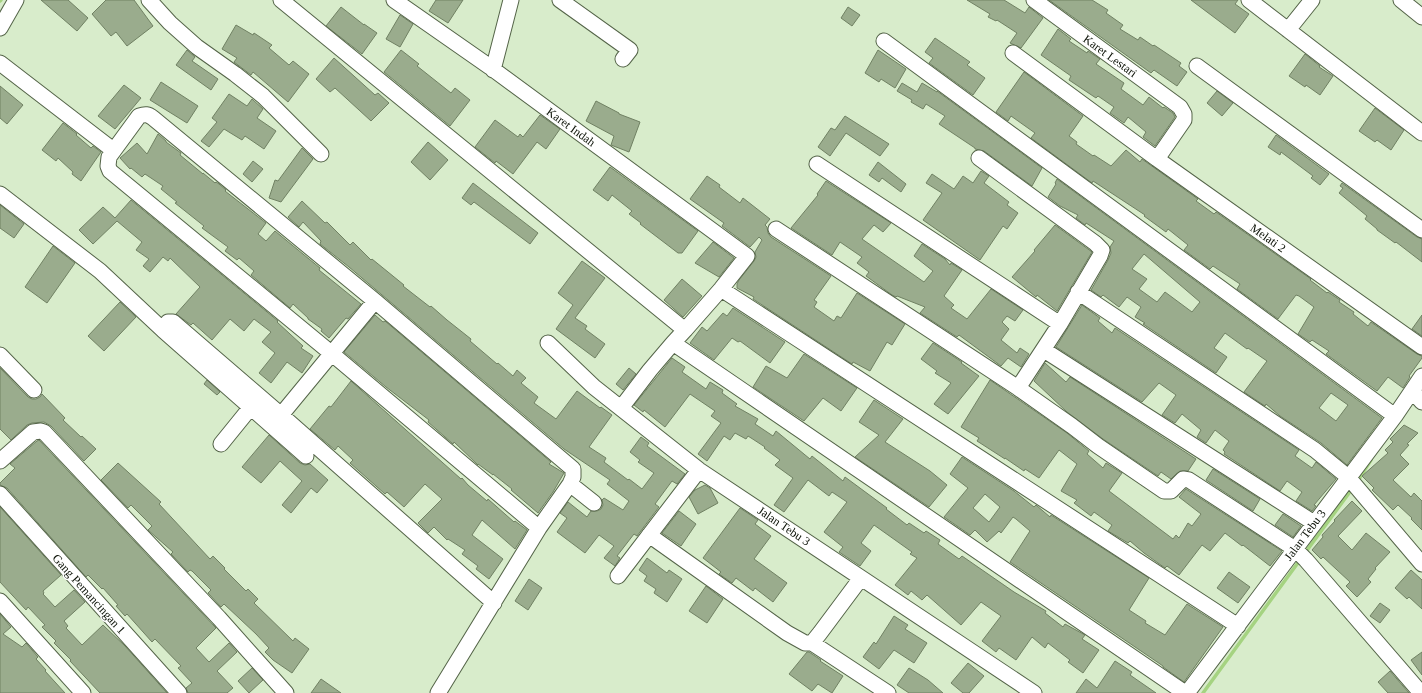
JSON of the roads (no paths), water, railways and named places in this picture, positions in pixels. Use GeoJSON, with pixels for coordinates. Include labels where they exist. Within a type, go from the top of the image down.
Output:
{"type":"FeatureCollection","features":[{"type":"Feature","properties":{"kind":"street"},"geometry":{"type":"LineString","coordinates":[[0,28],[16,0]]}},
{"type":"Feature","properties":{"kind":"street"},"geometry":{"type":"LineString","coordinates":[[149,0],[170,23],[197,47],[264,96],[321,154]]}},
{"type":"Feature","properties":{"kind":"street"},"geometry":{"type":"LineString","coordinates":[[281,0],[685,330]]}},
{"type":"Feature","properties":{"kind":"street","name":"Karet Indah"},"geometry":{"type":"LineString","coordinates":[[394,0],[493,70],[747,256],[721,289]]}},
{"type":"Feature","properties":{"kind":"street"},"geometry":{"type":"LineString","coordinates":[[493,70],[511,0]]}},
{"type":"Feature","properties":{"kind":"street"},"geometry":{"type":"LineString","coordinates":[[560,0],[630,50],[623,59]]}},
{"type":"Feature","properties":{"kind":"street","name":"Karet Lestari"},"geometry":{"type":"LineString","coordinates":[[1034,0],[1180,107],[1184,114],[1184,120],[1157,159]]}},
{"type":"Feature","properties":{"kind":"street"},"geometry":{"type":"LineString","coordinates":[[1249,0],[1422,132]]}},
{"type":"Feature","properties":{"kind":"street"},"geometry":{"type":"LineString","coordinates":[[1288,30],[1312,0]]}},
{"type":"Feature","properties":{"kind":"street"},"geometry":{"type":"LineString","coordinates":[[1401,0],[1422,16]]}},
{"type":"Feature","properties":{"kind":"street"},"geometry":{"type":"LineString","coordinates":[[884,41],[1395,416]]}},
{"type":"Feature","properties":{"kind":"street","name":"Melati 2"},"geometry":{"type":"LineString","coordinates":[[1014,53],[1157,159],[1422,347]]}},
{"type":"Feature","properties":{"kind":"street"},"geometry":{"type":"LineString","coordinates":[[0,63],[113,150]]}},
{"type":"Feature","properties":{"kind":"street"},"geometry":{"type":"LineString","coordinates":[[1197,66],[1422,230]]}},
{"type":"Feature","properties":{"kind":"street"},"geometry":{"type":"LineString","coordinates":[[438,693],[539,528],[570,484],[573,477],[573,469],[375,301],[149,115],[144,114],[139,116],[109,157],[108,162],[110,170],[539,528]]}},
{"type":"Feature","properties":{"kind":"street"},"geometry":{"type":"LineString","coordinates":[[979,158],[1095,243],[1102,250],[1100,256],[1060,324],[1018,388]]}},
{"type":"Feature","properties":{"kind":"street"},"geometry":{"type":"LineString","coordinates":[[817,164],[1060,324]]}},
{"type":"Feature","properties":{"kind":"street"},"geometry":{"type":"LineString","coordinates":[[0,194],[100,271],[163,330],[306,456]]}},
{"type":"Feature","properties":{"kind":"street"},"geometry":{"type":"LineString","coordinates":[[776,229],[1018,388],[1098,446],[1164,491],[1171,491],[1183,479],[1189,480],[1300,554],[1421,693]]}},
{"type":"Feature","properties":{"kind":"street"},"geometry":{"type":"LineString","coordinates":[[621,408],[650,370],[721,289],[1238,626]]}},
{"type":"Feature","properties":{"kind":"street"},"geometry":{"type":"LineString","coordinates":[[1078,292],[1312,448],[1353,482],[1422,564]]}},
{"type":"Feature","properties":{"kind":"street"},"geometry":{"type":"LineString","coordinates":[[281,415],[375,301]]}},
{"type":"Feature","properties":{"kind":"street"},"geometry":{"type":"LineString","coordinates":[[163,330],[168,322],[172,322],[281,415],[494,603]]}},
{"type":"Feature","properties":{"kind":"street","name":"Jalan Tebu 3"},"geometry":{"type":"LineString","coordinates":[[548,343],[594,387],[700,470],[1034,693]]}},
{"type":"Feature","properties":{"kind":"street"},"geometry":{"type":"LineString","coordinates":[[673,344],[1186,693]]}},
{"type":"Feature","properties":{"kind":"street"},"geometry":{"type":"LineString","coordinates":[[1044,350],[1314,524]]}},
{"type":"Feature","properties":{"kind":"street"},"geometry":{"type":"LineString","coordinates":[[0,355],[34,390]]}},
{"type":"Feature","properties":{"kind":"street","name":"Jalan Tebu 3"},"geometry":{"type":"LineString","coordinates":[[1186,693],[1238,626],[1300,554],[1314,524],[1353,482],[1395,416],[1417,397],[1422,376]]}},
{"type":"Feature","properties":{"kind":"street"},"geometry":{"type":"LineString","coordinates":[[221,444],[251,407]]}},
{"type":"Feature","properties":{"kind":"street"},"geometry":{"type":"LineString","coordinates":[[3,453],[33,432],[44,432],[219,618],[286,693]]}},
{"type":"Feature","properties":{"kind":"street"},"geometry":{"type":"LineString","coordinates":[[618,576],[700,470]]}},
{"type":"Feature","properties":{"kind":"street"},"geometry":{"type":"LineString","coordinates":[[570,484],[594,503]]}},
{"type":"Feature","properties":{"kind":"street","name":"Gang Pemancingan 1"},"geometry":{"type":"LineString","coordinates":[[0,494],[179,693]]}},
{"type":"Feature","properties":{"kind":"street"},"geometry":{"type":"LineString","coordinates":[[649,535],[787,633],[805,643],[812,643],[888,693]]}},
{"type":"Feature","properties":{"kind":"street"},"geometry":{"type":"LineString","coordinates":[[812,643],[861,578]]}},
{"type":"Feature","properties":{"kind":"street"},"geometry":{"type":"LineString","coordinates":[[0,601],[83,693]]}},
{"type":"Feature","properties":{"kind":"waterway"},"geometry":{"type":"LineString","coordinates":[[1357,482],[1371,460]]}},
{"type":"Feature","properties":{"kind":"waterway"},"geometry":{"type":"LineString","coordinates":[[1305,553],[1352,489]]}},
{"type":"Feature","properties":{"kind":"waterway"},"geometry":{"type":"LineString","coordinates":[[1203,693],[1300,560]]}}]}
